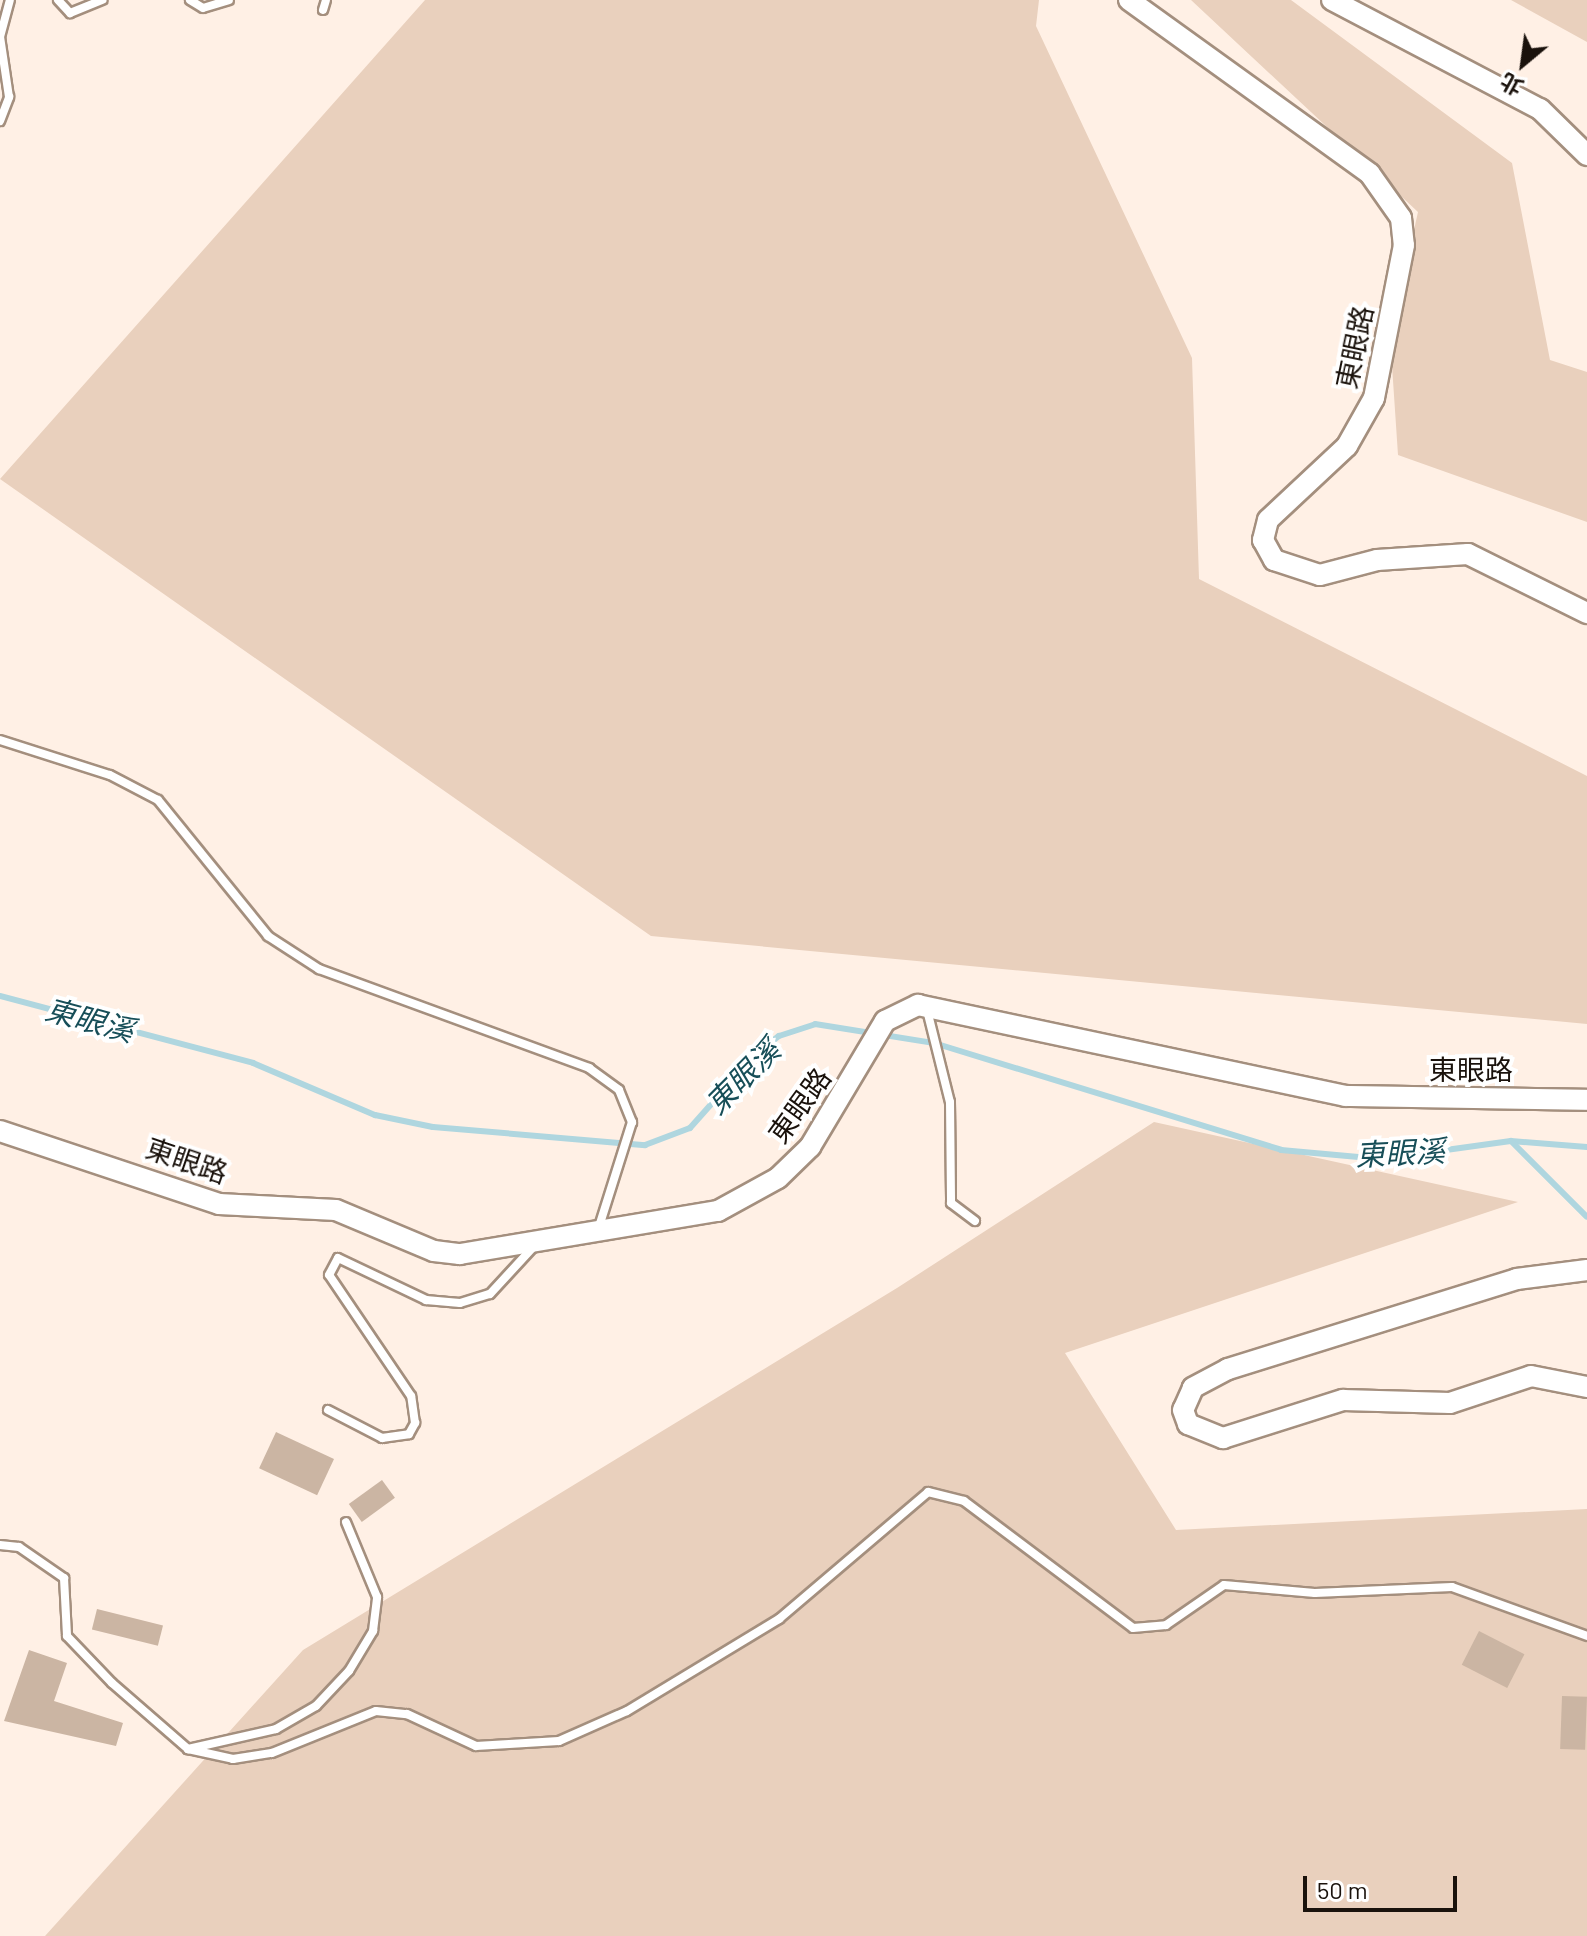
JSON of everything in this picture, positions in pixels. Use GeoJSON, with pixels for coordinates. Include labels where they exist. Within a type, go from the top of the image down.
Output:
{"type":"FeatureCollection","features":[{"type":"Feature","properties":{"kind":"street","name":"東眼路"},"geometry":{"type":"LineString","coordinates":[[1129,0],[1370,174],[1401,218],[1404,245],[1374,398],[1347,446],[1268,520],[1263,540],[1274,560],[1320,575],[1377,560],[1468,554],[1587,613]]}},
{"type":"Feature","properties":{"kind":"street"},"geometry":{"type":"LineString","coordinates":[[1332,0],[1540,109],[1587,155]]}},
{"type":"Feature","properties":{"kind":"street","name":"東眼路"},"geometry":{"type":"LineString","coordinates":[[0,1131],[219,1204],[336,1210],[434,1251],[490,1253],[538,1241],[718,1211],[778,1178],[837,1110],[885,1021],[925,1005],[1345,1096],[1587,1100]]}},
{"type":"Feature","properties":{"kind":"street"},"geometry":{"type":"LineString","coordinates":[[1587,1270],[1517,1279],[1228,1369],[1193,1388],[1183,1410],[1188,1424],[1223,1438],[1343,1400],[1450,1403],[1531,1376],[1587,1387]]}},
{"type":"Feature","properties":{"kind":"lane"},"geometry":{"type":"LineString","coordinates":[[0,121],[9,97],[0,37],[10,0]]}},
{"type":"Feature","properties":{"kind":"lane"},"geometry":{"type":"LineString","coordinates":[[58,0],[70,13],[103,0]]}},
{"type":"Feature","properties":{"kind":"lane"},"geometry":{"type":"LineString","coordinates":[[190,0],[203,8],[229,0]]}},
{"type":"Feature","properties":{"kind":"lane"},"geometry":{"type":"LineString","coordinates":[[323,10],[326,0]]}},
{"type":"Feature","properties":{"kind":"lane"},"geometry":{"type":"LineString","coordinates":[[0,740],[110,775],[158,800],[268,936],[319,969],[589,1068],[619,1090],[632,1122],[623,1161],[598,1230]]}},
{"type":"Feature","properties":{"kind":"lane"},"geometry":{"type":"LineString","coordinates":[[925,1005],[950,1102],[951,1203],[975,1221]]}},
{"type":"Feature","properties":{"kind":"lane"},"geometry":{"type":"LineString","coordinates":[[328,1410],[382,1438],[409,1434],[415,1423],[411,1396],[329,1275],[338,1258],[426,1300],[460,1303],[490,1294],[538,1241]]}},
{"type":"Feature","properties":{"kind":"lane"},"geometry":{"type":"LineString","coordinates":[[0,1545],[19,1547],[64,1578],[74,1647],[188,1749],[233,1759],[272,1753],[376,1711],[407,1714],[476,1746],[559,1741],[627,1711],[779,1619],[928,1492],[964,1501],[1133,1628],[1166,1625],[1224,1585],[1315,1593],[1452,1587],[1587,1636]]}},
{"type":"Feature","properties":{"kind":"lane"},"geometry":{"type":"LineString","coordinates":[[188,1749],[276,1729],[316,1706],[349,1671],[373,1631],[377,1597],[346,1522]]}},
{"type":"Feature","properties":{"kind":"shaded area"},"geometry":{"type":"Polygon","coordinates":[[[425,0],[1039,0],[1036,26],[1192,358],[1199,579],[1587,776],[1587,1024],[651,936],[0,479],[425,0]]]}},
{"type":"Feature","properties":{"kind":"shaded area"},"geometry":{"type":"Polygon","coordinates":[[[1191,0],[1291,0],[1512,163],[1550,360],[1587,372],[1587,522],[1398,455],[1390,336],[1418,212],[1191,0]]]}},
{"type":"Feature","properties":{"kind":"shaded area"},"geometry":{"type":"Polygon","coordinates":[[[1511,0],[1587,0],[1587,42],[1511,0]]]}},
{"type":"Feature","properties":{"kind":"shaded area"},"geometry":{"type":"Polygon","coordinates":[[[1154,1122],[1518,1202],[1065,1353],[1176,1530],[1587,1509],[1587,1936],[45,1936],[303,1650],[897,1288],[1154,1122]]]}},
{"type":"Feature","properties":{"kind":"building"},"geometry":{"type":"Polygon","coordinates":[[[276,1432],[334,1459],[317,1495],[259,1468],[276,1432]]]}},
{"type":"Feature","properties":{"kind":"building"},"geometry":{"type":"Polygon","coordinates":[[[382,1480],[395,1498],[362,1522],[349,1504],[382,1480]]]}},
{"type":"Feature","properties":{"kind":"building"},"geometry":{"type":"Polygon","coordinates":[[[97,1609],[163,1625],[158,1646],[92,1629],[97,1609]]]}},
{"type":"Feature","properties":{"kind":"building"},"geometry":{"type":"Polygon","coordinates":[[[1479,1631],[1524,1654],[1507,1688],[1462,1665],[1479,1631]]]}},
{"type":"Feature","properties":{"kind":"building"},"geometry":{"type":"Polygon","coordinates":[[[29,1650],[67,1663],[54,1701],[123,1723],[116,1746],[4,1721],[29,1650]]]}},
{"type":"Feature","properties":{"kind":"building"},"geometry":{"type":"Polygon","coordinates":[[[1562,1696],[1587,1697],[1585,1750],[1560,1749],[1562,1696]]]}},
{"type":"Feature","properties":{"kind":"waterway","name":"東眼溪"},"geometry":{"type":"LineString","coordinates":[[0,996],[253,1063],[375,1115],[433,1127],[645,1145],[690,1128],[754,1056],[779,1036],[815,1024],[934,1043],[1281,1150],[1381,1159],[1511,1141],[1587,1147]]}},
{"type":"Feature","properties":{"kind":"waterway"},"geometry":{"type":"LineString","coordinates":[[1511,1141],[1587,1217]]}}]}
